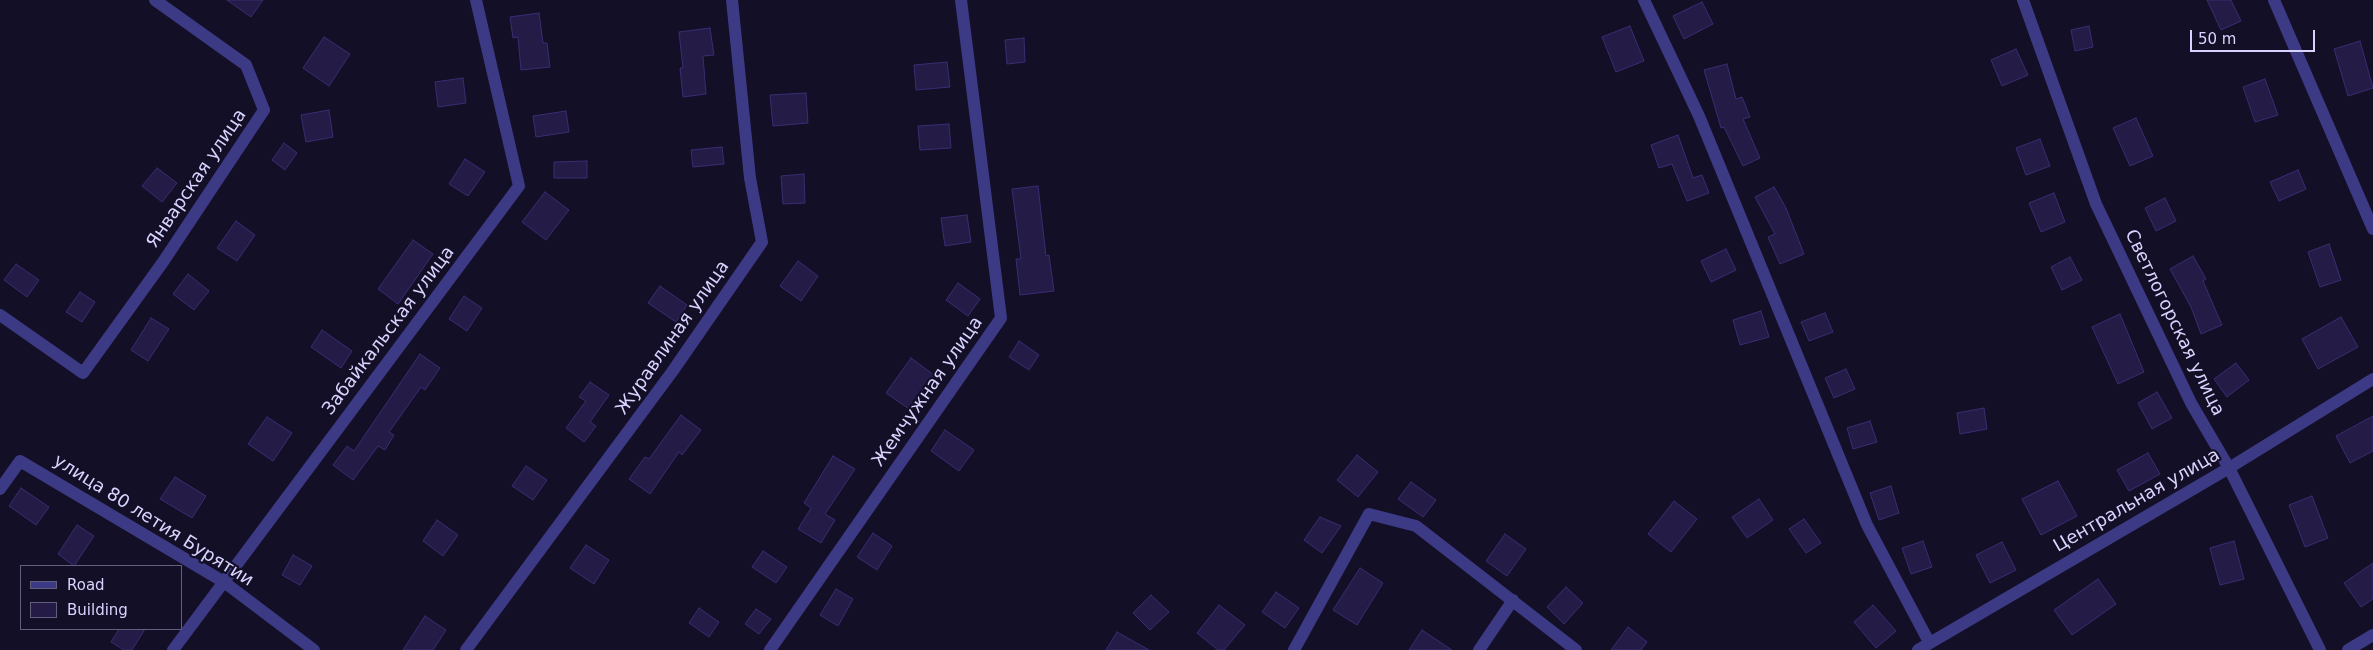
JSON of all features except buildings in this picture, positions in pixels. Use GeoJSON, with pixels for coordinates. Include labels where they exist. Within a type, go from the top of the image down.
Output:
{"type":"FeatureCollection","features":[{"type":"Feature","properties":{"kind":"street","name":"Январская улица"},"geometry":{"type":"LineString","coordinates":[[0,315],[83,373],[163,262],[264,110],[246,65],[155,0]]}},
{"type":"Feature","properties":{"kind":"street","name":"Забайкальская улица"},"geometry":{"type":"LineString","coordinates":[[173,650],[519,186],[476,0]]}},
{"type":"Feature","properties":{"kind":"street","name":"Журавлиная улица"},"geometry":{"type":"LineString","coordinates":[[466,650],[672,372],[762,242],[750,178],[732,0]]}},
{"type":"Feature","properties":{"kind":"street","name":"Жемчужная улица"},"geometry":{"type":"LineString","coordinates":[[770,650],[1001,318],[961,0]]}},
{"type":"Feature","properties":{"kind":"street"},"geometry":{"type":"LineString","coordinates":[[1644,0],[1699,116],[1867,525],[1929,642]]}},
{"type":"Feature","properties":{"kind":"street","name":"Светлогорская улица"},"geometry":{"type":"LineString","coordinates":[[2023,0],[2096,204],[2191,403],[2229,468],[2320,650]]}},
{"type":"Feature","properties":{"kind":"street"},"geometry":{"type":"LineString","coordinates":[[2274,0],[2373,229]]}},
{"type":"Feature","properties":{"kind":"street","name":"Центральная улица"},"geometry":{"type":"LineString","coordinates":[[1918,650],[2229,468],[2373,379]]}},
{"type":"Feature","properties":{"kind":"street","name":"улица 80 летия Бурятии"},"geometry":{"type":"LineString","coordinates":[[0,489],[20,461],[224,582],[314,650]]}},
{"type":"Feature","properties":{"kind":"street"},"geometry":{"type":"LineString","coordinates":[[1294,650],[1369,514],[1416,526],[1576,650]]}},
{"type":"Feature","properties":{"kind":"street"},"geometry":{"type":"LineString","coordinates":[[1479,650],[1513,600]]}},
{"type":"Feature","properties":{"kind":"street"},"geometry":{"type":"LineString","coordinates":[[2348,650],[2373,635]]}}]}
